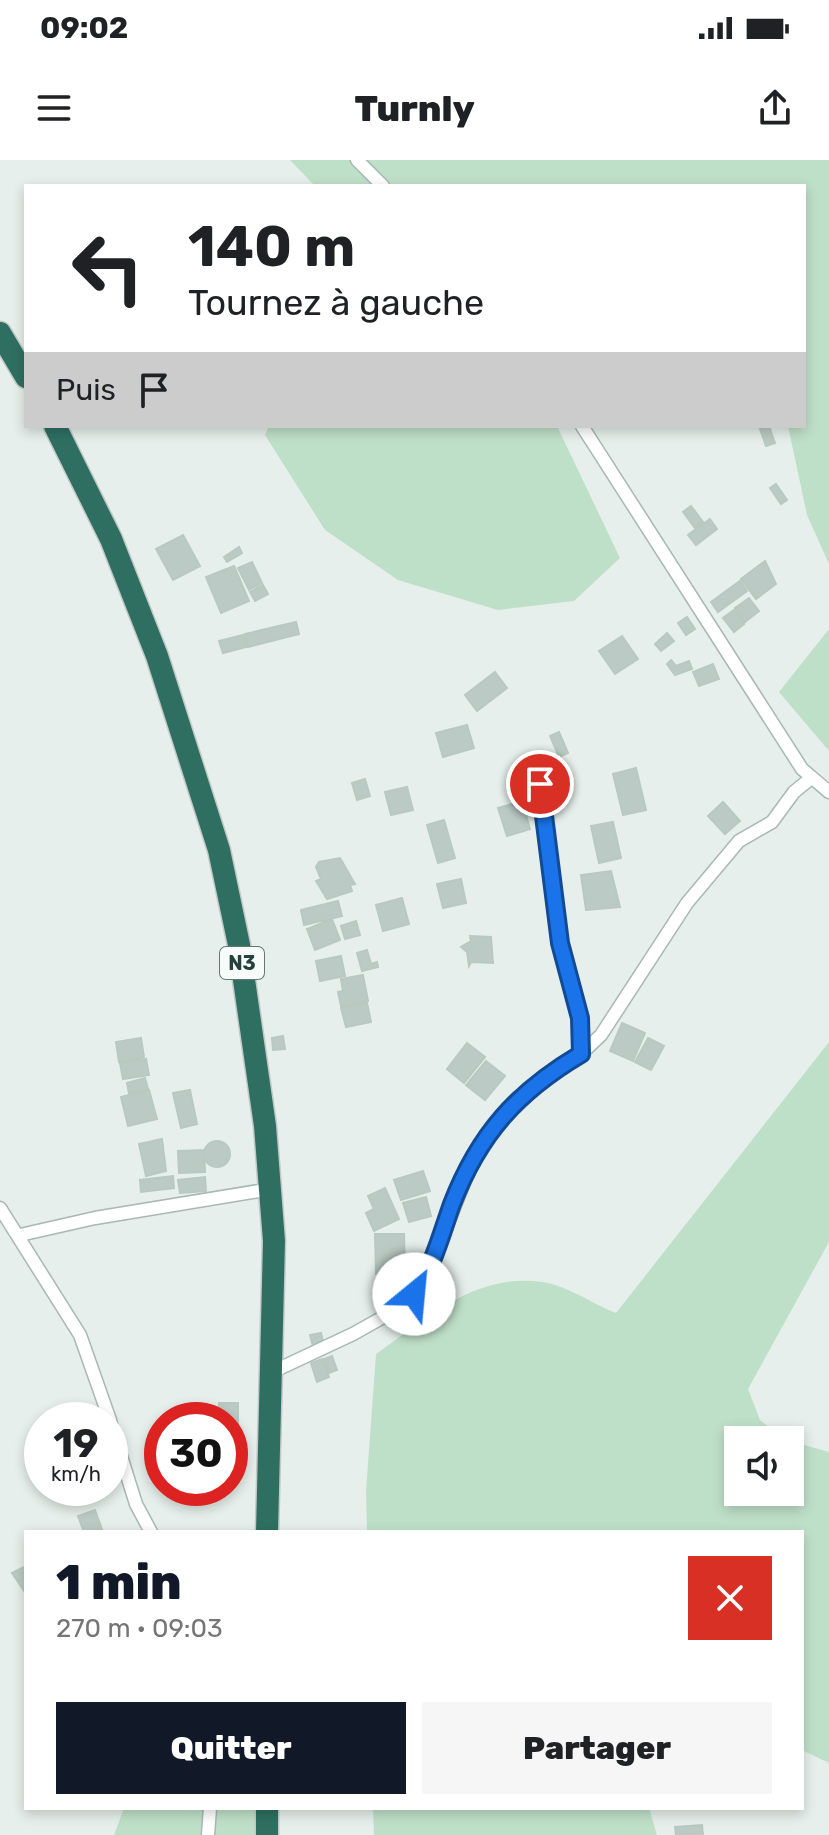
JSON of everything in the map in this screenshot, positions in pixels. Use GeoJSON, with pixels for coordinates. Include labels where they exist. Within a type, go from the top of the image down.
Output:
{"type":"FeatureCollection","features":[{"type":"Feature","properties":{"kind":"highway"},"geometry":{"type":"LineString","coordinates":[[0,333],[24,374]]}},
{"type":"Feature","properties":{"kind":"highway","name":"N3"},"geometry":{"type":"LineString","coordinates":[[56,428],[135,596],[219,850],[253,1035],[271,1189],[274,1241],[267,1530]]}},
{"type":"Feature","properties":{"kind":"highway"},"geometry":{"type":"LineString","coordinates":[[267,1810],[267,1835]]}},
{"type":"Feature","properties":{"kind":"street"},"geometry":{"type":"LineString","coordinates":[[357,160],[381,184]]}},
{"type":"Feature","properties":{"kind":"street"},"geometry":{"type":"LineString","coordinates":[[583,428],[810,779],[829,792]]}},
{"type":"Feature","properties":{"kind":"street"},"geometry":{"type":"LineString","coordinates":[[272,1372],[353,1334],[394,1311],[414,1294],[427,1276],[471,1165],[498,1121],[517,1098],[581,1054],[601,1035],[687,903],[739,841],[772,822],[794,792],[810,779]]}},
{"type":"Feature","properties":{"kind":"street"},"geometry":{"type":"LineString","coordinates":[[540,784],[560,943],[580,1018],[581,1054]]}},
{"type":"Feature","properties":{"kind":"street"},"geometry":{"type":"LineString","coordinates":[[20,1235],[134,1211],[271,1189]]}},
{"type":"Feature","properties":{"kind":"street"},"geometry":{"type":"LineString","coordinates":[[0,1208],[20,1235],[80,1335],[103,1402]]}},
{"type":"Feature","properties":{"kind":"street"},"geometry":{"type":"LineString","coordinates":[[128,1478],[136,1504],[150,1530]]}},
{"type":"Feature","properties":{"kind":"street"},"geometry":{"type":"LineString","coordinates":[[208,1835],[210,1810]]}},
{"type":"Feature","properties":{"kind":"green space"},"geometry":{"type":"Polygon","coordinates":[[[290,160],[829,160],[829,564],[807,515],[788,428],[806,428],[806,184],[313,184],[290,160]]]}},
{"type":"Feature","properties":{"kind":"green space"},"geometry":{"type":"Polygon","coordinates":[[[268,428],[558,428],[620,558],[574,601],[498,610],[398,580],[325,530],[265,435],[268,428]]]}},
{"type":"Feature","properties":{"kind":"green space"},"geometry":{"type":"Polygon","coordinates":[[[829,629],[829,751],[779,692],[829,629]]]}},
{"type":"Feature","properties":{"kind":"green space"},"geometry":{"type":"Polygon","coordinates":[[[829,1042],[829,1242],[748,1389],[760,1420],[768,1426],[724,1426],[724,1506],[804,1506],[804,1445],[829,1452],[829,1763],[804,1751],[804,1530],[367,1530],[366,1491],[376,1354],[453,1301],[495,1284],[542,1282],[570,1291],[616,1313],[829,1042]]]}},
{"type":"Feature","properties":{"kind":"green space"},"geometry":{"type":"Polygon","coordinates":[[[123,1810],[274,1810],[275,1835],[114,1835],[123,1810]]]}},
{"type":"Feature","properties":{"kind":"green space"},"geometry":{"type":"Polygon","coordinates":[[[373,1810],[650,1810],[657,1835],[374,1835],[373,1810]]]}},
{"type":"Feature","properties":{"kind":"building"},"geometry":{"type":"Polygon","coordinates":[[[760,428],[770,428],[775,443],[766,446],[760,428]]]}},
{"type":"Feature","properties":{"kind":"building"},"geometry":{"type":"Polygon","coordinates":[[[776,484],[787,500],[781,504],[770,488],[776,484]]]}},
{"type":"Feature","properties":{"kind":"building"},"geometry":{"type":"Polygon","coordinates":[[[691,506],[703,522],[695,528],[683,512],[691,506]]]}},
{"type":"Feature","properties":{"kind":"building"},"geometry":{"type":"Polygon","coordinates":[[[710,519],[717,529],[696,545],[688,535],[710,519]]]}},
{"type":"Feature","properties":{"kind":"building"},"geometry":{"type":"Polygon","coordinates":[[[183,535],[200,566],[173,580],[156,549],[183,535]]]}},
{"type":"Feature","properties":{"kind":"building"},"geometry":{"type":"Polygon","coordinates":[[[239,547],[242,553],[227,562],[224,557],[239,547]]]}},
{"type":"Feature","properties":{"kind":"building"},"geometry":{"type":"Polygon","coordinates":[[[765,561],[776,584],[756,599],[741,579],[765,561]]]}},
{"type":"Feature","properties":{"kind":"building"},"geometry":{"type":"Polygon","coordinates":[[[252,562],[262,583],[249,590],[238,568],[252,562]]]}},
{"type":"Feature","properties":{"kind":"building"},"geometry":{"type":"Polygon","coordinates":[[[234,566],[249,601],[221,613],[206,577],[234,566]]]}},
{"type":"Feature","properties":{"kind":"building"},"geometry":{"type":"Polygon","coordinates":[[[740,581],[747,591],[718,612],[711,602],[740,581]]]}},
{"type":"Feature","properties":{"kind":"building"},"geometry":{"type":"Polygon","coordinates":[[[263,585],[268,594],[255,601],[250,592],[263,585]]]}},
{"type":"Feature","properties":{"kind":"building"},"geometry":{"type":"Polygon","coordinates":[[[749,598],[759,611],[745,622],[735,608],[749,598]]]}},
{"type":"Feature","properties":{"kind":"building"},"geometry":{"type":"Polygon","coordinates":[[[734,610],[744,624],[734,632],[723,618],[734,610]]]}},
{"type":"Feature","properties":{"kind":"building"},"geometry":{"type":"Polygon","coordinates":[[[687,617],[695,629],[686,635],[678,623],[687,617]]]}},
{"type":"Feature","properties":{"kind":"building"},"geometry":{"type":"Polygon","coordinates":[[[296,622],[299,634],[248,647],[245,634],[296,622]]]}},
{"type":"Feature","properties":{"kind":"building"},"geometry":{"type":"Polygon","coordinates":[[[667,633],[674,641],[661,651],[655,644],[667,633]]]}},
{"type":"Feature","properties":{"kind":"building"},"geometry":{"type":"Polygon","coordinates":[[[243,635],[246,647],[223,653],[219,641],[243,635]]]}},
{"type":"Feature","properties":{"kind":"building"},"geometry":{"type":"Polygon","coordinates":[[[622,636],[638,659],[615,674],[599,651],[622,636]]]}},
{"type":"Feature","properties":{"kind":"building"},"geometry":{"type":"Polygon","coordinates":[[[671,660],[676,666],[689,661],[692,669],[675,675],[667,664],[671,660]]]}},
{"type":"Feature","properties":{"kind":"building"},"geometry":{"type":"Polygon","coordinates":[[[713,664],[719,679],[699,686],[693,672],[713,664]]]}},
{"type":"Feature","properties":{"kind":"building"},"geometry":{"type":"Polygon","coordinates":[[[495,672],[507,688],[477,711],[465,695],[495,672]]]}},
{"type":"Feature","properties":{"kind":"building"},"geometry":{"type":"Polygon","coordinates":[[[467,725],[474,748],[443,757],[436,733],[467,725]]]}},
{"type":"Feature","properties":{"kind":"building"},"geometry":{"type":"Polygon","coordinates":[[[559,732],[568,753],[559,757],[550,736],[559,732]]]}},
{"type":"Feature","properties":{"kind":"building"},"geometry":{"type":"Polygon","coordinates":[[[636,768],[646,810],[623,815],[613,774],[636,768]]]}},
{"type":"Feature","properties":{"kind":"building"},"geometry":{"type":"Polygon","coordinates":[[[365,779],[370,796],[357,800],[352,783],[365,779]]]}},
{"type":"Feature","properties":{"kind":"building"},"geometry":{"type":"Polygon","coordinates":[[[407,787],[413,810],[391,815],[385,792],[407,787]]]}},
{"type":"Feature","properties":{"kind":"building"},"geometry":{"type":"Polygon","coordinates":[[[522,801],[530,829],[507,836],[498,808],[522,801]]]}},
{"type":"Feature","properties":{"kind":"building"},"geometry":{"type":"Polygon","coordinates":[[[723,802],[740,821],[725,834],[708,816],[723,802]]]}},
{"type":"Feature","properties":{"kind":"building"},"geometry":{"type":"Polygon","coordinates":[[[444,820],[455,858],[438,863],[427,825],[444,820]]]}},
{"type":"Feature","properties":{"kind":"building"},"geometry":{"type":"Polygon","coordinates":[[[613,822],[621,858],[599,863],[591,826],[613,822]]]}},
{"type":"Feature","properties":{"kind":"building"},"geometry":{"type":"Polygon","coordinates":[[[340,858],[355,884],[350,885],[352,891],[327,899],[316,881],[321,879],[316,867],[319,862],[340,858]]]}},
{"type":"Feature","properties":{"kind":"building"},"geometry":{"type":"Polygon","coordinates":[[[611,871],[620,907],[586,910],[581,875],[611,871]]]}},
{"type":"Feature","properties":{"kind":"building"},"geometry":{"type":"Polygon","coordinates":[[[461,879],[466,903],[443,908],[437,884],[461,879]]]}},
{"type":"Feature","properties":{"kind":"building"},"geometry":{"type":"Polygon","coordinates":[[[402,898],[409,924],[383,931],[376,905],[402,898]]]}},
{"type":"Feature","properties":{"kind":"building"},"geometry":{"type":"Polygon","coordinates":[[[338,901],[342,916],[304,925],[301,910],[338,901]]]}},
{"type":"Feature","properties":{"kind":"building"},"geometry":{"type":"Polygon","coordinates":[[[332,919],[340,940],[315,950],[307,929],[332,919]]]}},
{"type":"Feature","properties":{"kind":"building"},"geometry":{"type":"Polygon","coordinates":[[[356,921],[360,935],[345,939],[341,926],[356,921]]]}},
{"type":"Feature","properties":{"kind":"building"},"geometry":{"type":"Polygon","coordinates":[[[470,936],[491,937],[493,963],[471,962],[469,966],[467,952],[461,947],[471,941],[470,936]]]}},
{"type":"Feature","properties":{"kind":"building"},"geometry":{"type":"Polygon","coordinates":[[[367,950],[371,964],[377,962],[378,967],[362,971],[357,953],[367,950]]]}},
{"type":"Feature","properties":{"kind":"building"},"geometry":{"type":"Polygon","coordinates":[[[341,956],[345,976],[320,981],[316,961],[341,956]]]}},
{"type":"Feature","properties":{"kind":"building"},"geometry":{"type":"Polygon","coordinates":[[[363,975],[368,1001],[341,1006],[338,992],[343,991],[341,979],[363,975]]]}},
{"type":"Feature","properties":{"kind":"building"},"geometry":{"type":"Polygon","coordinates":[[[367,1003],[371,1022],[346,1027],[341,1008],[367,1003]]]}},
{"type":"Feature","properties":{"kind":"building"},"geometry":{"type":"Polygon","coordinates":[[[622,1023],[645,1033],[633,1061],[610,1051],[622,1023]]]}},
{"type":"Feature","properties":{"kind":"building"},"geometry":{"type":"Polygon","coordinates":[[[283,1036],[285,1049],[273,1050],[272,1038],[283,1036]]]}},
{"type":"Feature","properties":{"kind":"building"},"geometry":{"type":"Polygon","coordinates":[[[141,1038],[144,1057],[119,1062],[116,1042],[141,1038]]]}},
{"type":"Feature","properties":{"kind":"building"},"geometry":{"type":"Polygon","coordinates":[[[648,1038],[664,1046],[651,1070],[635,1062],[648,1038]]]}},
{"type":"Feature","properties":{"kind":"building"},"geometry":{"type":"Polygon","coordinates":[[[467,1043],[485,1057],[464,1083],[447,1069],[467,1043]]]}},
{"type":"Feature","properties":{"kind":"building"},"geometry":{"type":"Polygon","coordinates":[[[146,1059],[149,1075],[123,1079],[120,1063],[146,1059]]]}},
{"type":"Feature","properties":{"kind":"building"},"geometry":{"type":"Polygon","coordinates":[[[486,1061],[505,1076],[485,1100],[466,1085],[486,1061]]]}},
{"type":"Feature","properties":{"kind":"building"},"geometry":{"type":"Polygon","coordinates":[[[145,1078],[148,1089],[129,1093],[127,1083],[145,1078]]]}},
{"type":"Feature","properties":{"kind":"building"},"geometry":{"type":"Polygon","coordinates":[[[149,1090],[157,1119],[128,1126],[121,1097],[149,1090]]]}},
{"type":"Feature","properties":{"kind":"building"},"geometry":{"type":"Polygon","coordinates":[[[190,1090],[197,1124],[181,1128],[173,1093],[190,1090]]]}},
{"type":"Feature","properties":{"kind":"building"},"geometry":{"type":"Polygon","coordinates":[[[162,1139],[166,1171],[146,1176],[139,1144],[162,1139]]]}},
{"type":"Feature","properties":{"kind":"building"},"geometry":{"type":"Polygon","coordinates":[[[217,1141],[226,1145],[230,1154],[226,1163],[217,1167],[208,1163],[204,1154],[208,1145],[217,1141]]]}},
{"type":"Feature","properties":{"kind":"building"},"geometry":{"type":"Polygon","coordinates":[[[204,1150],[205,1172],[179,1173],[178,1151],[204,1150]]]}},
{"type":"Feature","properties":{"kind":"building"},"geometry":{"type":"Polygon","coordinates":[[[423,1171],[430,1191],[401,1200],[394,1180],[423,1171]]]}},
{"type":"Feature","properties":{"kind":"building"},"geometry":{"type":"Polygon","coordinates":[[[173,1176],[174,1188],[141,1192],[140,1180],[173,1176]]]}},
{"type":"Feature","properties":{"kind":"building"},"geometry":{"type":"Polygon","coordinates":[[[205,1177],[206,1191],[180,1193],[178,1180],[205,1177]]]}},
{"type":"Feature","properties":{"kind":"building"},"geometry":{"type":"Polygon","coordinates":[[[385,1188],[399,1219],[374,1231],[366,1213],[374,1209],[368,1196],[385,1188]]]}},
{"type":"Feature","properties":{"kind":"building"},"geometry":{"type":"Polygon","coordinates":[[[426,1197],[431,1216],[409,1222],[403,1203],[426,1197]]]}},
{"type":"Feature","properties":{"kind":"building"},"geometry":{"type":"Polygon","coordinates":[[[375,1234],[404,1234],[405,1273],[376,1274],[375,1234]]]}},
{"type":"Feature","properties":{"kind":"building"},"geometry":{"type":"Polygon","coordinates":[[[388,1284],[392,1306],[381,1308],[377,1286],[388,1284]]]}},
{"type":"Feature","properties":{"kind":"building"},"geometry":{"type":"Polygon","coordinates":[[[321,1333],[324,1347],[314,1350],[310,1335],[321,1333]]]}},
{"type":"Feature","properties":{"kind":"building"},"geometry":{"type":"Polygon","coordinates":[[[332,1356],[337,1370],[329,1373],[324,1359],[332,1356]]]}},
{"type":"Feature","properties":{"kind":"building"},"geometry":{"type":"Polygon","coordinates":[[[322,1359],[329,1377],[317,1382],[311,1363],[322,1359]]]}},
{"type":"Feature","properties":{"kind":"building"},"geometry":{"type":"Polygon","coordinates":[[[95,1510],[102,1530],[83,1530],[78,1516],[95,1510]]]}},
{"type":"Feature","properties":{"kind":"building"},"geometry":{"type":"Polygon","coordinates":[[[24,1567],[24,1591],[12,1573],[24,1567]]]}},
{"type":"Feature","properties":{"kind":"building"},"geometry":{"type":"Polygon","coordinates":[[[702,1825],[703,1835],[676,1835],[675,1827],[702,1825]]]}},
{"type":"Feature","properties":{"kind":"route"},"geometry":{"type":"LineString","coordinates":[[414,1294],[427,1276],[453,1201],[498,1121],[517,1098],[546,1074],[581,1054],[580,1018],[560,943],[540,784]]}}]}
